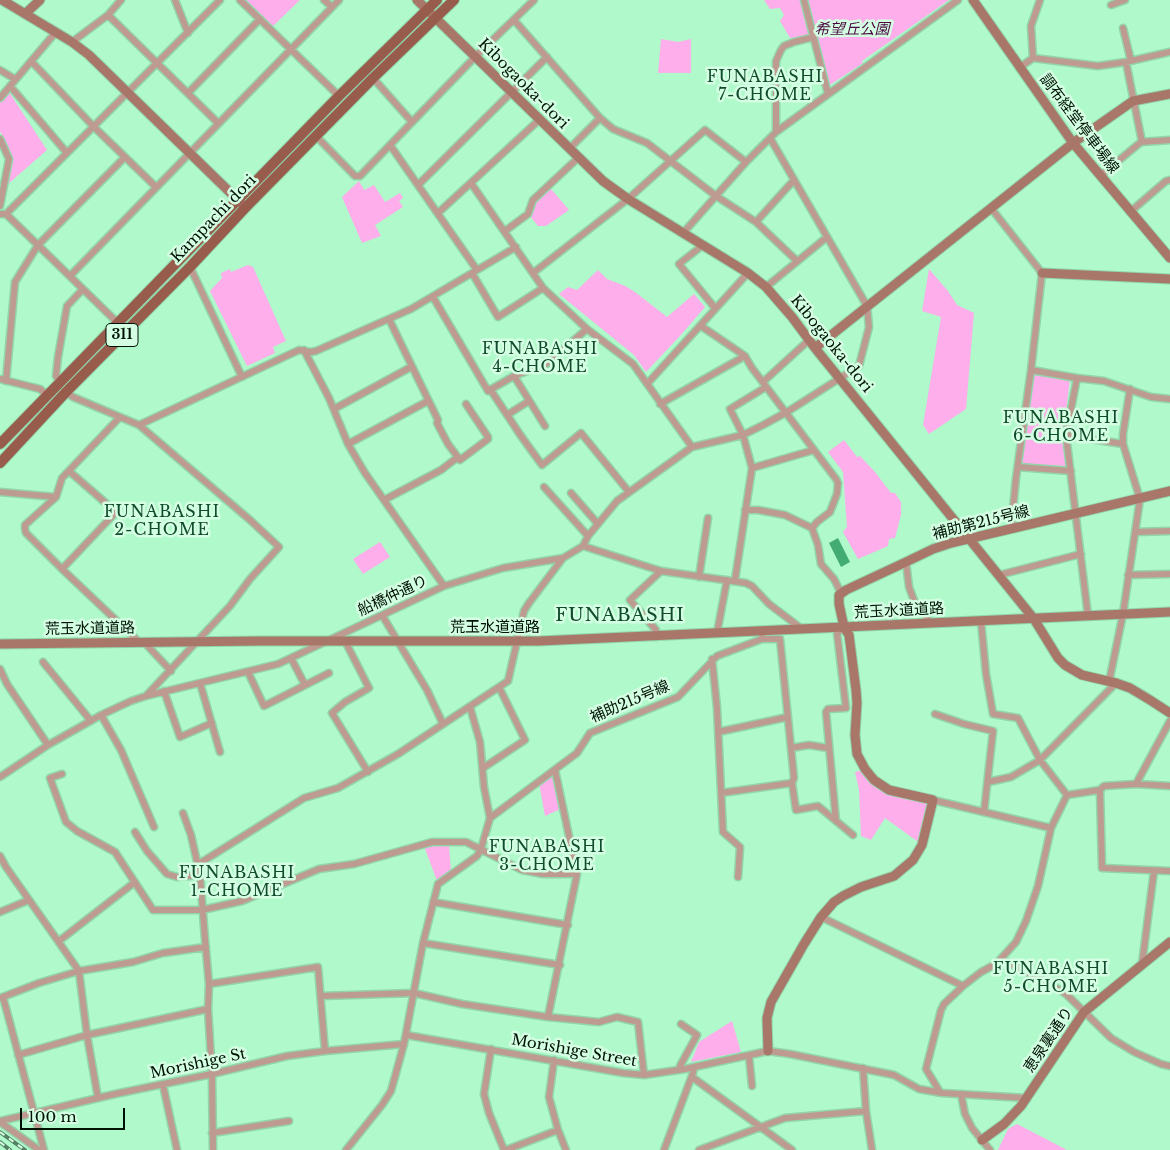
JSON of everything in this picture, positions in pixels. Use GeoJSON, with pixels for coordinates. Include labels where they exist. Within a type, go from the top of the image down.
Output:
{"type":"FeatureCollection","features":[{"type":"Feature","properties":{"kind":"main road","name":"Kampachi dori"},"geometry":{"type":"LineString","coordinates":[[0,463],[66,392],[190,267],[242,204],[339,96],[437,0]]}},
{"type":"Feature","properties":{"kind":"main road","name":"Kampachi dori"},"geometry":{"type":"LineString","coordinates":[[0,444],[118,323],[242,204],[317,137],[373,78],[454,0]]}},
{"type":"Feature","properties":{"kind":"street"},"geometry":{"type":"LineString","coordinates":[[2,0],[72,42],[89,55],[242,204]]}},
{"type":"Feature","properties":{"kind":"street"},"geometry":{"type":"LineString","coordinates":[[25,14],[40,0]]}},
{"type":"Feature","properties":{"kind":"street"},"geometry":{"type":"LineString","coordinates":[[72,42],[108,14],[121,0]]}},
{"type":"Feature","properties":{"kind":"street"},"geometry":{"type":"LineString","coordinates":[[175,0],[188,33]]}},
{"type":"Feature","properties":{"kind":"street"},"geometry":{"type":"LineString","coordinates":[[126,331],[38,245],[3,214],[94,127],[220,0]]}},
{"type":"Feature","properties":{"kind":"street"},"geometry":{"type":"LineString","coordinates":[[240,0],[339,96]]}},
{"type":"Feature","properties":{"kind":"street"},"geometry":{"type":"LineString","coordinates":[[324,0],[332,7]]}},
{"type":"Feature","properties":{"kind":"street"},"geometry":{"type":"LineString","coordinates":[[70,276],[339,0]]}},
{"type":"Feature","properties":{"kind":"street"},"geometry":{"type":"LineString","coordinates":[[417,0],[435,17]]}},
{"type":"Feature","properties":{"kind":"street"},"geometry":{"type":"LineString","coordinates":[[317,137],[355,176],[360,176],[475,57],[534,0]]}},
{"type":"Feature","properties":{"kind":"street"},"geometry":{"type":"LineString","coordinates":[[804,0],[828,94]]}},
{"type":"Feature","properties":{"kind":"street"},"geometry":{"type":"LineString","coordinates":[[684,232],[746,162],[776,132],[958,0]]}},
{"type":"Feature","properties":{"kind":"street","name":"調布経堂停車場線"},"geometry":{"type":"LineString","coordinates":[[973,0],[1073,143],[1170,258]]}},
{"type":"Feature","properties":{"kind":"street"},"geometry":{"type":"LineString","coordinates":[[1032,58],[1032,26],[1040,0]]}},
{"type":"Feature","properties":{"kind":"street"},"geometry":{"type":"LineString","coordinates":[[1111,5],[1126,0]]}},
{"type":"Feature","properties":{"kind":"street"},"geometry":{"type":"LineString","coordinates":[[108,14],[218,123]]}},
{"type":"Feature","properties":{"kind":"street","name":"Kibogaoka-dori"},"geometry":{"type":"LineString","coordinates":[[435,17],[568,149],[603,181],[628,199],[748,273],[766,287],[792,316],[815,348],[1034,619],[1058,658],[1065,665],[1082,675],[1112,682],[1141,694],[1170,713]]}},
{"type":"Feature","properties":{"kind":"street"},"geometry":{"type":"LineString","coordinates":[[188,93],[260,19]]}},
{"type":"Feature","properties":{"kind":"street"},"geometry":{"type":"LineString","coordinates":[[514,20],[600,118],[613,129],[647,143],[716,196],[756,222],[797,261]]}},
{"type":"Feature","properties":{"kind":"street"},"geometry":{"type":"LineString","coordinates":[[1123,28],[1133,101],[1142,142]]}},
{"type":"Feature","properties":{"kind":"street"},"geometry":{"type":"LineString","coordinates":[[0,98],[55,33]]}},
{"type":"Feature","properties":{"kind":"street"},"geometry":{"type":"LineString","coordinates":[[776,132],[776,61],[781,50],[794,42],[814,37]]}},
{"type":"Feature","properties":{"kind":"street"},"geometry":{"type":"LineString","coordinates":[[1019,68],[1032,58],[1098,66],[1129,62],[1170,52]]}},
{"type":"Feature","properties":{"kind":"street"},"geometry":{"type":"LineString","coordinates":[[418,186],[547,57]]}},
{"type":"Feature","properties":{"kind":"street"},"geometry":{"type":"LineString","coordinates":[[31,61],[94,127],[156,187]]}},
{"type":"Feature","properties":{"kind":"street"},"geometry":{"type":"LineString","coordinates":[[0,70],[15,79]]}},
{"type":"Feature","properties":{"kind":"street"},"geometry":{"type":"LineString","coordinates":[[373,78],[412,122]]}},
{"type":"Feature","properties":{"kind":"street"},"geometry":{"type":"LineString","coordinates":[[10,86],[67,153]]}},
{"type":"Feature","properties":{"kind":"street"},"geometry":{"type":"LineString","coordinates":[[815,348],[1073,143],[1133,101],[1170,94]]}},
{"type":"Feature","properties":{"kind":"street"},"geometry":{"type":"LineString","coordinates":[[568,149],[600,118]]}},
{"type":"Feature","properties":{"kind":"street"},"geometry":{"type":"LineString","coordinates":[[438,213],[539,120]]}},
{"type":"Feature","properties":{"kind":"street"},"geometry":{"type":"LineString","coordinates":[[533,273],[628,199],[705,130],[746,162]]}},
{"type":"Feature","properties":{"kind":"street"},"geometry":{"type":"LineString","coordinates":[[770,138],[867,306],[869,327],[859,366],[787,412],[743,435],[692,447],[617,501],[588,536],[583,546],[661,571],[735,580],[752,586],[769,604],[802,629]]}},
{"type":"Feature","properties":{"kind":"street"},"geometry":{"type":"LineString","coordinates":[[0,139],[9,159],[0,206]]}},
{"type":"Feature","properties":{"kind":"street"},"geometry":{"type":"LineString","coordinates":[[1100,176],[1142,142],[1170,140]]}},
{"type":"Feature","properties":{"kind":"street"},"geometry":{"type":"LineString","coordinates":[[390,145],[438,213],[474,272],[498,317],[543,288]]}},
{"type":"Feature","properties":{"kind":"street"},"geometry":{"type":"LineString","coordinates":[[47,396],[40,389],[3,380],[15,282],[38,245],[125,157]]}},
{"type":"Feature","properties":{"kind":"street"},"geometry":{"type":"LineString","coordinates":[[506,231],[528,214],[532,200],[578,158]]}},
{"type":"Feature","properties":{"kind":"street"},"geometry":{"type":"LineString","coordinates":[[756,222],[794,180]]}},
{"type":"Feature","properties":{"kind":"street"},"geometry":{"type":"LineString","coordinates":[[1130,212],[1166,181],[1170,180]]}},
{"type":"Feature","properties":{"kind":"street"},"geometry":{"type":"LineString","coordinates":[[471,183],[506,231],[543,288],[587,329],[633,364],[692,447]]}},
{"type":"Feature","properties":{"kind":"street"},"geometry":{"type":"LineString","coordinates":[[991,208],[1042,273],[1012,529]]}},
{"type":"Feature","properties":{"kind":"street"},"geometry":{"type":"LineString","coordinates":[[766,287],[827,237]]}},
{"type":"Feature","properties":{"kind":"street"},"geometry":{"type":"LineString","coordinates":[[703,245],[679,264],[716,308]]}},
{"type":"Feature","properties":{"kind":"street"},"geometry":{"type":"LineString","coordinates":[[139,425],[299,350],[316,352],[389,319],[433,297],[516,246]]}},
{"type":"Feature","properties":{"kind":"street"},"geometry":{"type":"LineString","coordinates":[[190,267],[242,377]]}},
{"type":"Feature","properties":{"kind":"street"},"geometry":{"type":"LineString","coordinates":[[647,384],[748,273]]}},
{"type":"Feature","properties":{"kind":"street"},"geometry":{"type":"LineString","coordinates":[[1042,273],[1170,279]]}},
{"type":"Feature","properties":{"kind":"street"},"geometry":{"type":"LineString","coordinates":[[61,382],[56,376],[67,306],[83,289]]}},
{"type":"Feature","properties":{"kind":"street"},"geometry":{"type":"LineString","coordinates":[[433,297],[488,391],[514,376],[546,364],[587,329]]}},
{"type":"Feature","properties":{"kind":"street"},"geometry":{"type":"LineString","coordinates":[[389,319],[448,444],[460,460],[488,439],[466,404]]}},
{"type":"Feature","properties":{"kind":"street"},"geometry":{"type":"LineString","coordinates":[[701,326],[745,356],[752,368],[836,479],[838,487],[835,502],[830,512],[812,528]]}},
{"type":"Feature","properties":{"kind":"street"},"geometry":{"type":"LineString","coordinates":[[735,580],[752,468],[743,435],[730,409],[765,385],[809,340]]}},
{"type":"Feature","properties":{"kind":"street"},"geometry":{"type":"LineString","coordinates":[[304,350],[334,409],[348,444],[365,473],[444,586]]}},
{"type":"Feature","properties":{"kind":"street"},"geometry":{"type":"LineString","coordinates":[[660,404],[745,356]]}},
{"type":"Feature","properties":{"kind":"street"},"geometry":{"type":"LineString","coordinates":[[334,409],[411,367]]}},
{"type":"Feature","properties":{"kind":"street"},"geometry":{"type":"LineString","coordinates":[[1031,370],[1104,381],[1151,397],[1170,398]]}},
{"type":"Feature","properties":{"kind":"street"},"geometry":{"type":"LineString","coordinates":[[514,376],[545,426]]}},
{"type":"Feature","properties":{"kind":"street"},"geometry":{"type":"LineString","coordinates":[[1077,378],[1066,435],[1088,616]]}},
{"type":"Feature","properties":{"kind":"street"},"geometry":{"type":"LineString","coordinates":[[490,389],[542,465],[582,433],[629,492]]}},
{"type":"Feature","properties":{"kind":"street"},"geometry":{"type":"LineString","coordinates":[[988,782],[1010,777],[1040,760],[1064,738],[1112,682],[1140,498],[1123,444],[1130,389]]}},
{"type":"Feature","properties":{"kind":"street"},"geometry":{"type":"LineString","coordinates":[[66,392],[73,397],[139,425],[250,520],[278,547],[250,579],[230,606],[146,696]]}},
{"type":"Feature","properties":{"kind":"street"},"geometry":{"type":"LineString","coordinates":[[348,444],[428,401]]}},
{"type":"Feature","properties":{"kind":"street"},"geometry":{"type":"LineString","coordinates":[[507,415],[528,401]]}},
{"type":"Feature","properties":{"kind":"street"},"geometry":{"type":"LineString","coordinates":[[120,417],[62,478],[56,497],[25,525],[25,529],[26,533],[62,569],[142,642],[170,671]]}},
{"type":"Feature","properties":{"kind":"street"},"geometry":{"type":"LineString","coordinates":[[1066,435],[1123,444]]}},
{"type":"Feature","properties":{"kind":"street"},"geometry":{"type":"LineString","coordinates":[[752,468],[814,450]]}},
{"type":"Feature","properties":{"kind":"street"},"geometry":{"type":"LineString","coordinates":[[384,500],[441,470],[458,457]]}},
{"type":"Feature","properties":{"kind":"street"},"geometry":{"type":"LineString","coordinates":[[1018,468],[1071,471]]}},
{"type":"Feature","properties":{"kind":"street"},"geometry":{"type":"LineString","coordinates":[[62,569],[116,512],[69,471]]}},
{"type":"Feature","properties":{"kind":"street"},"geometry":{"type":"LineString","coordinates":[[544,487],[588,536]]}},
{"type":"Feature","properties":{"kind":"street","name":"補助第215号線"},"geometry":{"type":"LineString","coordinates":[[841,593],[933,549],[969,538],[1170,491]]}},
{"type":"Feature","properties":{"kind":"street"},"geometry":{"type":"LineString","coordinates":[[1,493],[56,497]]}},
{"type":"Feature","properties":{"kind":"street"},"geometry":{"type":"LineString","coordinates":[[571,493],[598,524]]}},
{"type":"Feature","properties":{"kind":"street"},"geometry":{"type":"LineString","coordinates":[[745,510],[758,510],[784,515],[812,528],[818,545],[821,564],[834,579],[841,593],[839,597],[844,627],[849,635],[856,690],[857,703],[854,735],[857,754],[865,769],[874,780],[889,790],[1051,828]]}},
{"type":"Feature","properties":{"kind":"street"},"geometry":{"type":"LineString","coordinates":[[699,577],[708,518]]}},
{"type":"Feature","properties":{"kind":"street"},"geometry":{"type":"LineString","coordinates":[[1135,532],[1170,531]]}},
{"type":"Feature","properties":{"kind":"street","name":"船橋仲通り"},"geometry":{"type":"LineString","coordinates":[[0,777],[48,744],[91,720],[146,696],[278,664],[444,586],[504,568],[563,558],[583,546]]}},
{"type":"Feature","properties":{"kind":"street"},"geometry":{"type":"LineString","coordinates":[[999,575],[1081,554]]}},
{"type":"Feature","properties":{"kind":"street"},"geometry":{"type":"LineString","coordinates":[[197,865],[304,798],[338,788],[368,772],[508,681],[524,611],[528,603],[563,558]]}},
{"type":"Feature","properties":{"kind":"street"},"geometry":{"type":"LineString","coordinates":[[906,562],[915,603],[930,622]]}},
{"type":"Feature","properties":{"kind":"street"},"geometry":{"type":"LineString","coordinates":[[656,636],[656,630],[630,600],[661,571]]}},
{"type":"Feature","properties":{"kind":"street"},"geometry":{"type":"LineString","coordinates":[[1128,575],[1170,574]]}},
{"type":"Feature","properties":{"kind":"street"},"geometry":{"type":"LineString","coordinates":[[717,633],[727,580]]}},
{"type":"Feature","properties":{"kind":"street","name":"荒玉水道道路"},"geometry":{"type":"LineString","coordinates":[[0,644],[198,641],[517,641],[717,633],[762,635],[780,634],[802,629],[1170,612]]}},
{"type":"Feature","properties":{"kind":"street"},"geometry":{"type":"LineString","coordinates":[[382,615],[426,690],[443,724]]}},
{"type":"Feature","properties":{"kind":"street"},"geometry":{"type":"LineString","coordinates":[[980,621],[993,714],[1018,718],[1040,760],[1067,794]]}},
{"type":"Feature","properties":{"kind":"street"},"geometry":{"type":"LineString","coordinates":[[836,821],[826,712],[828,709],[846,708],[837,633],[844,627]]}},
{"type":"Feature","properties":{"kind":"street"},"geometry":{"type":"LineString","coordinates":[[780,634],[794,778],[792,784],[796,810],[818,806],[853,835]]}},
{"type":"Feature","properties":{"kind":"street","name":"補助215号線"},"geometry":{"type":"LineString","coordinates":[[490,818],[577,754],[590,733],[678,696],[712,659],[762,635]]}},
{"type":"Feature","properties":{"kind":"street"},"geometry":{"type":"LineString","coordinates":[[345,641],[369,688],[345,702],[332,714],[368,772]]}},
{"type":"Feature","properties":{"kind":"street"},"geometry":{"type":"LineString","coordinates":[[291,658],[305,685]]}},
{"type":"Feature","properties":{"kind":"street"},"geometry":{"type":"LineString","coordinates":[[712,659],[723,832],[740,848],[738,877]]}},
{"type":"Feature","properties":{"kind":"street"},"geometry":{"type":"LineString","coordinates":[[43,662],[91,720]]}},
{"type":"Feature","properties":{"kind":"street"},"geometry":{"type":"LineString","coordinates":[[0,669],[7,684],[48,744]]}},
{"type":"Feature","properties":{"kind":"street"},"geometry":{"type":"LineString","coordinates":[[248,672],[264,706],[329,673]]}},
{"type":"Feature","properties":{"kind":"street"},"geometry":{"type":"LineString","coordinates":[[200,683],[220,752]]}},
{"type":"Feature","properties":{"kind":"street"},"geometry":{"type":"LineString","coordinates":[[483,768],[525,740],[499,687]]}},
{"type":"Feature","properties":{"kind":"street"},"geometry":{"type":"LineString","coordinates":[[164,691],[180,736],[212,723]]}},
{"type":"Feature","properties":{"kind":"street"},"geometry":{"type":"LineString","coordinates":[[346,1150],[391,1091],[404,1044],[423,943],[438,884],[477,856],[490,818],[484,787],[480,742],[470,707]]}},
{"type":"Feature","properties":{"kind":"street"},"geometry":{"type":"LineString","coordinates":[[935,714],[993,731],[984,812]]}},
{"type":"Feature","properties":{"kind":"street"},"geometry":{"type":"LineString","coordinates":[[102,715],[121,750],[154,827]]}},
{"type":"Feature","properties":{"kind":"street"},"geometry":{"type":"LineString","coordinates":[[718,732],[788,717]]}},
{"type":"Feature","properties":{"kind":"street"},"geometry":{"type":"LineString","coordinates":[[1136,784],[1170,721]]}},
{"type":"Feature","properties":{"kind":"street"},"geometry":{"type":"LineString","coordinates":[[791,748],[810,745],[828,748]]}},
{"type":"Feature","properties":{"kind":"street"},"geometry":{"type":"LineString","coordinates":[[548,1017],[577,874],[555,770]]}},
{"type":"Feature","properties":{"kind":"street"},"geometry":{"type":"LineString","coordinates":[[62,774],[50,778],[66,822],[77,831],[115,852],[153,910],[202,910],[242,901],[319,869],[354,864],[432,842],[466,842],[522,870],[543,874],[577,874]]}},
{"type":"Feature","properties":{"kind":"street"},"geometry":{"type":"LineString","coordinates":[[721,793],[792,784]]}},
{"type":"Feature","properties":{"kind":"street"},"geometry":{"type":"LineString","coordinates":[[1067,794],[1100,790],[1104,786],[1136,784],[1170,786]]}},
{"type":"Feature","properties":{"kind":"street"},"geometry":{"type":"LineString","coordinates":[[1100,790],[1102,868],[1170,871]]}},
{"type":"Feature","properties":{"kind":"street"},"geometry":{"type":"LineString","coordinates":[[940,1092],[926,1069],[941,1010],[944,1004],[963,986],[981,972],[996,964],[1016,942],[1026,921],[1038,886],[1051,828],[1067,794]]}},
{"type":"Feature","properties":{"kind":"street"},"geometry":{"type":"LineString","coordinates":[[933,800],[922,845],[913,860],[894,876],[843,896],[834,902],[821,916],[771,1002],[767,1018],[768,1051],[894,1074],[919,1089],[1026,1098]]}},
{"type":"Feature","properties":{"kind":"street"},"geometry":{"type":"LineString","coordinates":[[183,813],[191,835],[200,875],[206,947],[212,1074],[211,1150]]}},
{"type":"Feature","properties":{"kind":"street"},"geometry":{"type":"LineString","coordinates":[[135,832],[147,851],[167,874],[177,877],[200,875]]}},
{"type":"Feature","properties":{"kind":"street"},"geometry":{"type":"LineString","coordinates":[[0,856],[79,971],[87,1035],[98,1098]]}},
{"type":"Feature","properties":{"kind":"street"},"geometry":{"type":"LineString","coordinates":[[1142,964],[1154,871]]}},
{"type":"Feature","properties":{"kind":"street"},"geometry":{"type":"LineString","coordinates":[[59,941],[135,882]]}},
{"type":"Feature","properties":{"kind":"street"},"geometry":{"type":"LineString","coordinates":[[0,912],[29,900]]}},
{"type":"Feature","properties":{"kind":"street"},"geometry":{"type":"LineString","coordinates":[[433,902],[568,925]]}},
{"type":"Feature","properties":{"kind":"street"},"geometry":{"type":"LineString","coordinates":[[821,916],[963,986]]}},
{"type":"Feature","properties":{"kind":"street","name":"恵泉裏通り"},"geometry":{"type":"LineString","coordinates":[[982,1140],[1010,1119],[1084,1012],[1170,942]]}},
{"type":"Feature","properties":{"kind":"street"},"geometry":{"type":"LineString","coordinates":[[423,943],[560,965]]}},
{"type":"Feature","properties":{"kind":"street"},"geometry":{"type":"LineString","coordinates":[[44,1150],[1,997],[79,971],[133,962],[163,953],[206,947]]}},
{"type":"Feature","properties":{"kind":"street"},"geometry":{"type":"LineString","coordinates":[[1001,959],[1066,994],[1111,1038],[1134,1052],[1170,1066]]}},
{"type":"Feature","properties":{"kind":"street"},"geometry":{"type":"LineString","coordinates":[[209,984],[318,966],[325,1051]]}},
{"type":"Feature","properties":{"kind":"street"},"geometry":{"type":"LineString","coordinates":[[321,996],[414,993],[462,1004],[548,1017],[599,1022],[617,1017],[638,1022],[644,1075]]}},
{"type":"Feature","properties":{"kind":"street"},"geometry":{"type":"LineString","coordinates":[[18,1054],[87,1035],[208,1009]]}},
{"type":"Feature","properties":{"kind":"street"},"geometry":{"type":"LineString","coordinates":[[680,1070],[680,1066],[697,1035],[681,1024]]}},
{"type":"Feature","properties":{"kind":"street","name":"Morishige Street"},"geometry":{"type":"LineString","coordinates":[[406,1035],[623,1073],[644,1075],[680,1070],[768,1051]]}},
{"type":"Feature","properties":{"kind":"street","name":"Morishige St"},"geometry":{"type":"LineString","coordinates":[[0,1122],[98,1098],[288,1056],[404,1044]]}},
{"type":"Feature","properties":{"kind":"street"},"geometry":{"type":"LineString","coordinates":[[491,1049],[484,1094],[489,1113],[505,1150],[558,1130]]}},
{"type":"Feature","properties":{"kind":"street"},"geometry":{"type":"LineString","coordinates":[[749,1056],[752,1086]]}},
{"type":"Feature","properties":{"kind":"street"},"geometry":{"type":"LineString","coordinates":[[554,1060],[549,1097],[558,1130],[566,1150]]}},
{"type":"Feature","properties":{"kind":"street"},"geometry":{"type":"LineString","coordinates":[[664,1150],[692,1077],[694,1067]]}},
{"type":"Feature","properties":{"kind":"street"},"geometry":{"type":"LineString","coordinates":[[863,1068],[866,1111],[872,1150]]}},
{"type":"Feature","properties":{"kind":"street"},"geometry":{"type":"LineString","coordinates":[[692,1077],[792,1150]]}},
{"type":"Feature","properties":{"kind":"street"},"geometry":{"type":"LineString","coordinates":[[163,1085],[177,1150]]}},
{"type":"Feature","properties":{"kind":"street"},"geometry":{"type":"LineString","coordinates":[[961,1094],[965,1114],[972,1128],[990,1150]]}},
{"type":"Feature","properties":{"kind":"street"},"geometry":{"type":"LineString","coordinates":[[700,1150],[785,1118],[866,1111]]}},
{"type":"Feature","properties":{"kind":"street"},"geometry":{"type":"LineString","coordinates":[[212,1133],[289,1121]]}},
{"type":"Feature","properties":{"kind":"street"},"geometry":{"type":"LineString","coordinates":[[0,1122],[39,1150]]}},
{"type":"Feature","properties":{"kind":"green space"},"geometry":{"type":"Polygon","coordinates":[[[246,0],[300,0],[272,27],[246,0]]]}},
{"type":"Feature","properties":{"kind":"green space","name":"希望丘公園"},"geometry":{"type":"Polygon","coordinates":[[[764,0],[949,0],[830,85],[817,36],[790,38],[780,21],[784,15],[780,8],[770,9],[764,0]]]}},
{"type":"Feature","properties":{"kind":"green space"},"geometry":{"type":"Polygon","coordinates":[[[661,39],[678,42],[691,39],[691,73],[658,73],[661,39]]]}},
{"type":"Feature","properties":{"kind":"green space"},"geometry":{"type":"Polygon","coordinates":[[[9,92],[47,150],[8,184],[13,160],[0,131],[0,102],[9,92]]]}},
{"type":"Feature","properties":{"kind":"green space"},"geometry":{"type":"Polygon","coordinates":[[[359,181],[364,190],[374,185],[385,202],[400,193],[403,198],[399,201],[403,207],[375,225],[381,236],[362,243],[342,197],[359,181]]]}},
{"type":"Feature","properties":{"kind":"green space"},"geometry":{"type":"Polygon","coordinates":[[[549,189],[569,210],[546,226],[538,226],[530,216],[535,202],[549,189]]]}},
{"type":"Feature","properties":{"kind":"green space"},"geometry":{"type":"Polygon","coordinates":[[[248,265],[253,267],[286,341],[273,347],[275,353],[247,366],[210,291],[222,278],[221,273],[230,269],[231,272],[248,265]]]}},
{"type":"Feature","properties":{"kind":"green space"},"geometry":{"type":"Polygon","coordinates":[[[929,269],[957,305],[974,313],[966,409],[929,434],[923,425],[941,317],[922,311],[929,269]]]}},
{"type":"Feature","properties":{"kind":"green space"},"geometry":{"type":"Polygon","coordinates":[[[598,270],[607,279],[635,292],[667,317],[694,294],[705,307],[646,372],[634,355],[559,294],[568,287],[577,290],[598,270]]]}},
{"type":"Feature","properties":{"kind":"green space"},"geometry":{"type":"Polygon","coordinates":[[[1033,374],[1070,380],[1063,434],[1066,466],[1020,464],[1033,374]]]}},
{"type":"Feature","properties":{"kind":"green space"},"geometry":{"type":"Polygon","coordinates":[[[844,440],[857,457],[860,456],[891,493],[895,493],[901,502],[901,515],[895,538],[889,539],[888,546],[858,559],[843,532],[847,527],[843,472],[828,452],[844,440]]]}},
{"type":"Feature","properties":{"kind":"green space"},"geometry":{"type":"Polygon","coordinates":[[[380,542],[390,557],[363,574],[353,559],[380,542]]]}},
{"type":"Feature","properties":{"kind":"green space"},"geometry":{"type":"Polygon","coordinates":[[[863,770],[873,780],[932,801],[921,844],[885,818],[871,840],[861,836],[859,790],[855,772],[863,770]]]}},
{"type":"Feature","properties":{"kind":"green space"},"geometry":{"type":"Polygon","coordinates":[[[555,771],[563,808],[545,816],[539,783],[555,771]]]}},
{"type":"Feature","properties":{"kind":"green space"},"geometry":{"type":"Polygon","coordinates":[[[430,844],[449,845],[451,871],[437,881],[424,846],[430,844]]]}},
{"type":"Feature","properties":{"kind":"green space"},"geometry":{"type":"Polygon","coordinates":[[[732,1021],[741,1052],[691,1062],[699,1042],[732,1021]]]}},
{"type":"Feature","properties":{"kind":"green space"},"geometry":{"type":"Polygon","coordinates":[[[1017,1124],[1067,1150],[998,1150],[1008,1129],[1017,1124]]]}},
{"type":"Feature","properties":{"kind":"shaded area"},"geometry":{"type":"Polygon","coordinates":[[[838,538],[850,562],[841,567],[829,543],[838,538]]]}},
{"type":"Feature","properties":{"kind":"railway"},"geometry":{"type":"LineString","coordinates":[[0,1132],[25,1150]]}},
{"type":"Feature","properties":{"kind":"railway"},"geometry":{"type":"LineString","coordinates":[[0,1142],[10,1150]]}},
{"type":"Feature","properties":{"kind":"district","name":"FUNABASHI 7-CHOME"},"geometry":{"type":"Point","coordinates":[765,86]}},
{"type":"Feature","properties":{"kind":"district","name":"FUNABASHI 4-CHOME"},"geometry":{"type":"Point","coordinates":[540,358]}},
{"type":"Feature","properties":{"kind":"district","name":"FUNABASHI 6-CHOME"},"geometry":{"type":"Point","coordinates":[1061,427]}},
{"type":"Feature","properties":{"kind":"district","name":"FUNABASHI 2-CHOME"},"geometry":{"type":"Point","coordinates":[162,521]}},
{"type":"Feature","properties":{"kind":"district","name":"FUNABASHI"},"geometry":{"type":"Point","coordinates":[620,616]}},
{"type":"Feature","properties":{"kind":"district","name":"FUNABASHI 3-CHOME"},"geometry":{"type":"Point","coordinates":[547,856]}},
{"type":"Feature","properties":{"kind":"district","name":"FUNABASHI 1-CHOME"},"geometry":{"type":"Point","coordinates":[237,882]}},
{"type":"Feature","properties":{"kind":"district","name":"FUNABASHI 5-CHOME"},"geometry":{"type":"Point","coordinates":[1051,978]}}]}
